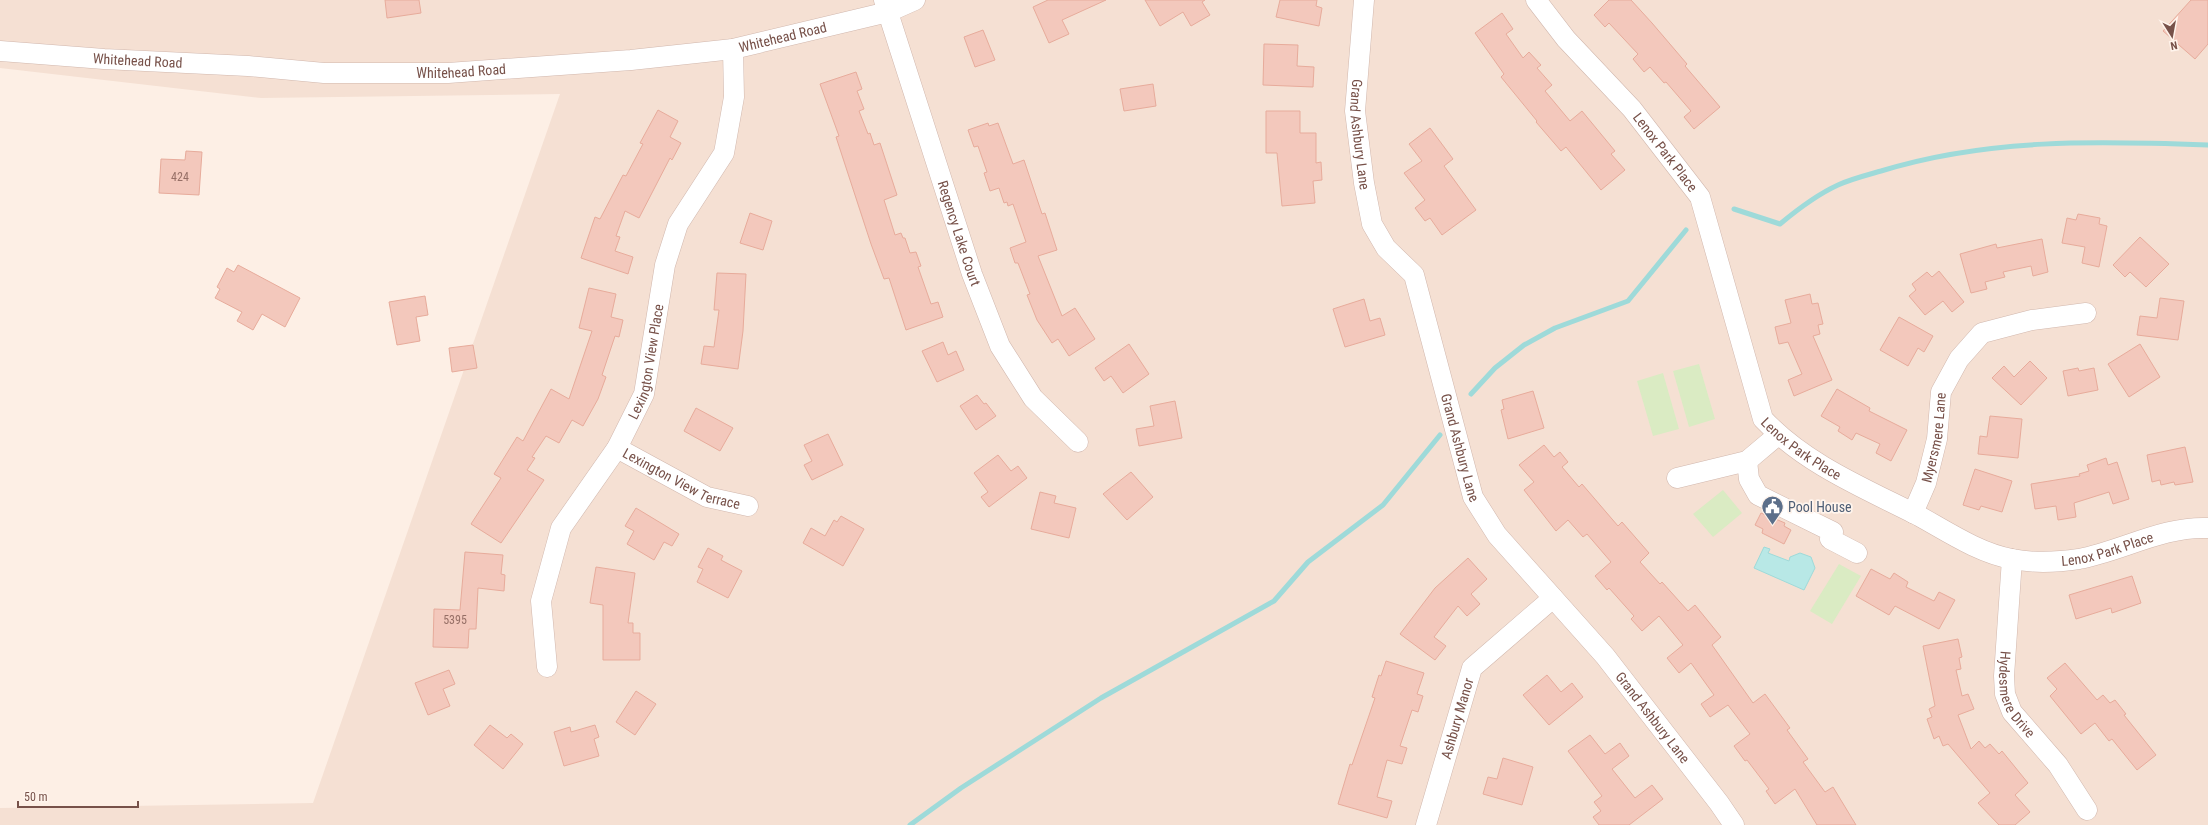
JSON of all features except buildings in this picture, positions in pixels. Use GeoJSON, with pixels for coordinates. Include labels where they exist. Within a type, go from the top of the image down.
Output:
{"type":"FeatureCollection","features":[{"type":"Feature","properties":{"kind":"street","name":"Whitehead Road"},"geometry":{"type":"LineString","coordinates":[[0,50],[104,59],[248,66],[324,73],[448,73],[631,60],[733,49],[886,6],[915,0]]}},
{"type":"Feature","properties":{"kind":"street","name":"Grand Ashbury Lane"},"geometry":{"type":"LineString","coordinates":[[1364,0],[1355,111],[1364,183],[1372,224],[1386,248],[1414,276],[1473,497],[1497,535],[1605,656],[1715,797],[1734,825]]}},
{"type":"Feature","properties":{"kind":"street","name":"Lenox Park Place"},"geometry":{"type":"LineString","coordinates":[[1536,0],[1566,39],[1632,109],[1700,197],[1763,418],[1778,435],[1809,458],[1913,514],[1981,549],[2012,560],[2044,561],[2079,559],[2143,539],[2192,527],[2208,528]]}},
{"type":"Feature","properties":{"kind":"street","name":"Regency Lake Court"},"geometry":{"type":"LineString","coordinates":[[886,6],[920,116],[960,236],[1000,346],[1033,398],[1078,442]]}},
{"type":"Feature","properties":{"kind":"street","name":"Lexington View Place"},"geometry":{"type":"LineString","coordinates":[[547,667],[541,601],[561,528],[617,448],[644,394],[665,265],[678,224],[724,153],[734,98],[733,49]]}},
{"type":"Feature","properties":{"kind":"street","name":"Myersmere Lane"},"geometry":{"type":"LineString","coordinates":[[1913,514],[1926,483],[1937,439],[1941,392],[1959,359],[1982,333],[2032,320],[2086,313]]}},
{"type":"Feature","properties":{"kind":"street"},"geometry":{"type":"LineString","coordinates":[[1677,478],[1747,461],[1778,435]]}},
{"type":"Feature","properties":{"kind":"street","name":"Lexington View Terrace"},"geometry":{"type":"LineString","coordinates":[[617,448],[707,496],[748,506]]}},
{"type":"Feature","properties":{"kind":"street"},"geometry":{"type":"LineString","coordinates":[[1747,461],[1749,479],[1758,495],[1833,532],[1830,539],[1857,553]]}},
{"type":"Feature","properties":{"kind":"street","name":"Hydesmere Drive"},"geometry":{"type":"LineString","coordinates":[[2012,560],[2004,676],[2005,694],[2012,712],[2058,765],[2087,810]]}},
{"type":"Feature","properties":{"kind":"street","name":"Ashbury Manor"},"geometry":{"type":"LineString","coordinates":[[1426,825],[1472,668],[1553,598]]}},
{"type":"Feature","properties":{"kind":"shaded area"},"geometry":{"type":"Polygon","coordinates":[[[0,0],[2208,0],[2208,825],[0,825],[0,808],[313,803],[560,94],[261,98],[0,68],[0,0]]]}},
{"type":"Feature","properties":{"kind":"green space"},"geometry":{"type":"Polygon","coordinates":[[[1699,364],[1715,419],[1689,427],[1673,371],[1699,364]]]}},
{"type":"Feature","properties":{"kind":"green space"},"geometry":{"type":"Polygon","coordinates":[[[1663,373],[1679,429],[1653,436],[1637,381],[1663,373]]]}},
{"type":"Feature","properties":{"kind":"green space"},"geometry":{"type":"Polygon","coordinates":[[[1723,490],[1742,513],[1713,537],[1693,514],[1723,490]]]}},
{"type":"Feature","properties":{"kind":"green space"},"geometry":{"type":"Polygon","coordinates":[[[1839,564],[1861,576],[1832,624],[1810,611],[1839,564]]]}},
{"type":"Feature","properties":{"kind":"water"},"geometry":{"type":"Polygon","coordinates":[[[1764,547],[1770,549],[1768,553],[1789,561],[1790,557],[1800,553],[1811,557],[1815,568],[1804,590],[1754,568],[1764,547]]]}},
{"type":"Feature","properties":{"kind":"waterway"},"geometry":{"type":"LineString","coordinates":[[1734,209],[1780,224],[1815,198],[1843,183],[1921,160],[1961,152],[2043,144],[2125,143],[2208,145]]}},
{"type":"Feature","properties":{"kind":"waterway"},"geometry":{"type":"LineString","coordinates":[[1471,394],[1495,368],[1524,345],[1555,328],[1628,301],[1686,230]]}},
{"type":"Feature","properties":{"kind":"waterway"},"geometry":{"type":"LineString","coordinates":[[910,825],[961,788],[1101,698],[1274,601],[1308,562],[1383,505],[1440,435]]}},
{"type":"Feature","properties":{"kind":"place","name":"Pool House"},"geometry":{"type":"Point","coordinates":[1773,526]}}]}
